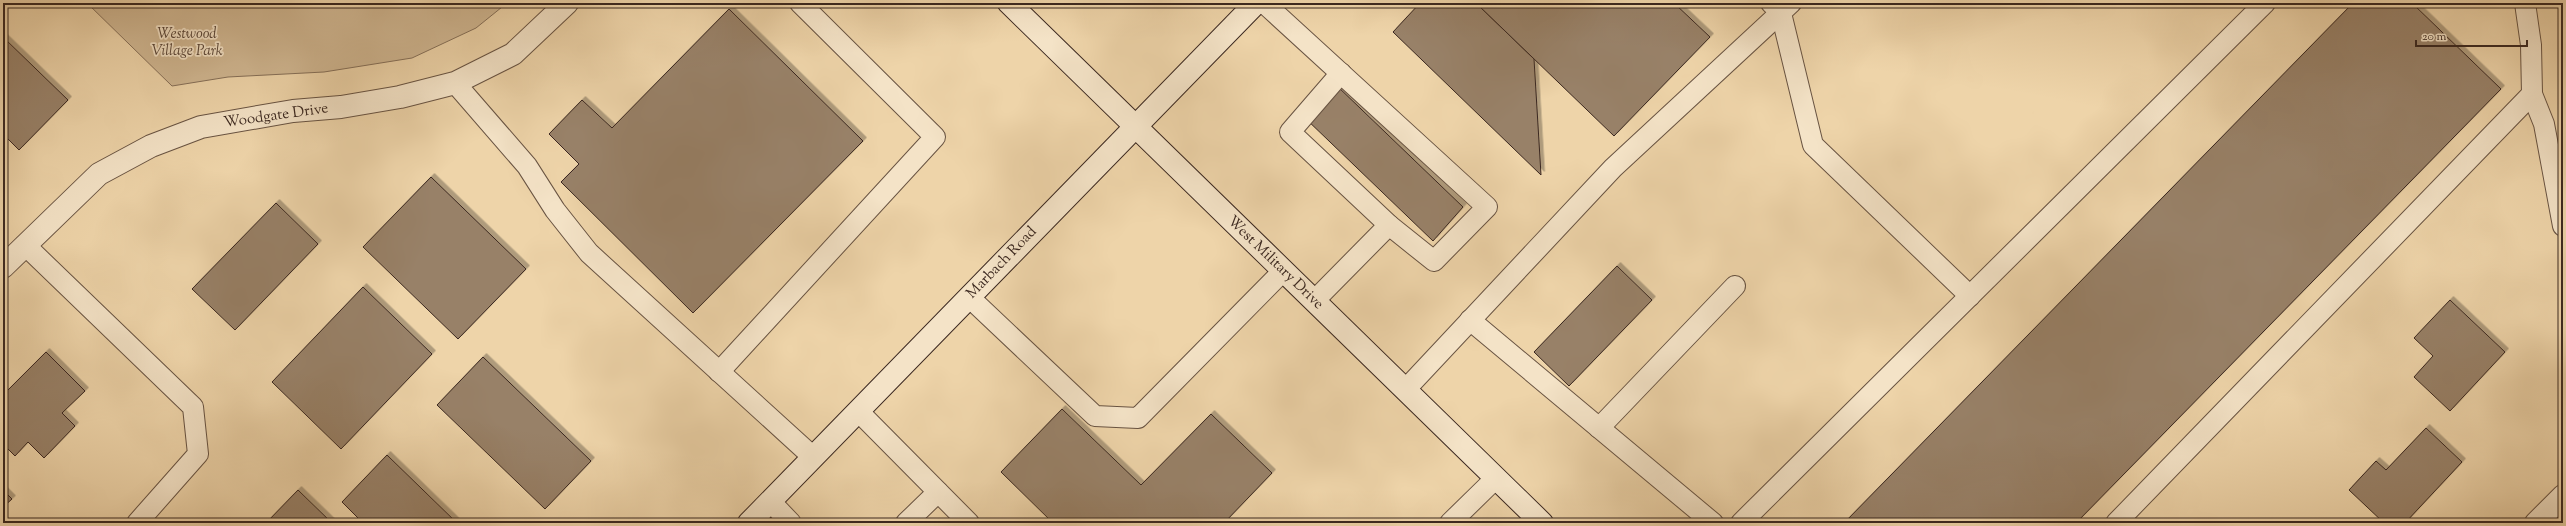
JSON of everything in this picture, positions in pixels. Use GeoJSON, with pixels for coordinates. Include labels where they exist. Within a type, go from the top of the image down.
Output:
{"type":"FeatureCollection","features":[{"type":"Feature","properties":{"kind":"main road","name":"Woodgate Drive"},"geometry":{"type":"LineString","coordinates":[[10,255],[99,174],[151,146],[201,127],[292,111],[341,107],[400,97],[455,83],[513,54],[567,3]]}},
{"type":"Feature","properties":{"kind":"main road","name":"West Military Drive"},"geometry":{"type":"LineString","coordinates":[[1009,3],[1135,128],[1542,523]]}},
{"type":"Feature","properties":{"kind":"main road","name":"Marbach Road"},"geometry":{"type":"LineString","coordinates":[[749,523],[1256,3]]}},
{"type":"Feature","properties":{"kind":"main road"},"geometry":{"type":"LineString","coordinates":[[2536,523],[2563,496]]}},
{"type":"Feature","properties":{"kind":"lane"},"geometry":{"type":"LineString","coordinates":[[719,372],[935,137],[800,3]]}},
{"type":"Feature","properties":{"kind":"lane"},"geometry":{"type":"LineString","coordinates":[[1264,3],[1341,73],[1487,207],[1434,261],[1389,225],[1290,132],[1341,73]]}},
{"type":"Feature","properties":{"kind":"lane"},"geometry":{"type":"LineString","coordinates":[[1742,523],[2265,3]]}},
{"type":"Feature","properties":{"kind":"lane"},"geometry":{"type":"LineString","coordinates":[[2525,3],[2531,45],[2532,94],[2544,124],[2563,226]]}},
{"type":"Feature","properties":{"kind":"lane"},"geometry":{"type":"LineString","coordinates":[[1781,6],[1813,145],[1970,296]]}},
{"type":"Feature","properties":{"kind":"lane"},"geometry":{"type":"LineString","coordinates":[[1405,390],[1613,168],[1781,6]]}},
{"type":"Feature","properties":{"kind":"lane"},"geometry":{"type":"LineString","coordinates":[[455,83],[527,166],[555,210],[588,253],[813,457]]}},
{"type":"Feature","properties":{"kind":"lane"},"geometry":{"type":"LineString","coordinates":[[2116,523],[2532,94]]}},
{"type":"Feature","properties":{"kind":"lane"},"geometry":{"type":"LineString","coordinates":[[1314,301],[1389,225]]}},
{"type":"Feature","properties":{"kind":"lane"},"geometry":{"type":"LineString","coordinates":[[10,255],[193,407],[198,454],[137,523]]}},
{"type":"Feature","properties":{"kind":"lane"},"geometry":{"type":"LineString","coordinates":[[969,297],[1095,416],[1138,418],[1283,271]]}},
{"type":"Feature","properties":{"kind":"lane"},"geometry":{"type":"LineString","coordinates":[[1599,428],[1735,286]]}},
{"type":"Feature","properties":{"kind":"lane"},"geometry":{"type":"LineString","coordinates":[[1470,320],[1713,523]]}},
{"type":"Feature","properties":{"kind":"lane"},"geometry":{"type":"LineString","coordinates":[[858,411],[969,523]]}},
{"type":"Feature","properties":{"kind":"lane"},"geometry":{"type":"LineString","coordinates":[[1450,523],[1496,478]]}},
{"type":"Feature","properties":{"kind":"lane"},"geometry":{"type":"LineString","coordinates":[[906,523],[938,492]]}},
{"type":"Feature","properties":{"kind":"lane"},"geometry":{"type":"LineString","coordinates":[[770,501],[792,523]]}},
{"type":"Feature","properties":{"kind":"green space","name":"Westwood Village Park"},"geometry":{"type":"Polygon","coordinates":[[[87,3],[507,3],[476,28],[412,58],[324,72],[228,77],[172,86],[87,3]]]}},
{"type":"Feature","properties":{"kind":"building"},"geometry":{"type":"Polygon","coordinates":[[[1420,3],[1476,3],[1534,59],[1541,175],[1393,32],[1420,3]]]}},
{"type":"Feature","properties":{"kind":"building"},"geometry":{"type":"Polygon","coordinates":[[[1476,3],[1674,3],[1710,37],[1614,136],[1476,3]]]}},
{"type":"Feature","properties":{"kind":"building"},"geometry":{"type":"Polygon","coordinates":[[[2353,3],[2412,3],[2501,89],[2076,523],[1844,523],[2353,3]]]}},
{"type":"Feature","properties":{"kind":"building"},"geometry":{"type":"Polygon","coordinates":[[[729,9],[863,141],[693,313],[561,182],[579,164],[549,134],[582,100],[612,128],[729,9]]]}},
{"type":"Feature","properties":{"kind":"building"},"geometry":{"type":"Polygon","coordinates":[[[3,37],[68,100],[19,150],[3,134],[3,37]]]}},
{"type":"Feature","properties":{"kind":"building"},"geometry":{"type":"Polygon","coordinates":[[[1335,84],[1463,207],[1433,241],[1304,117],[1335,84]]]}},
{"type":"Feature","properties":{"kind":"building"},"geometry":{"type":"Polygon","coordinates":[[[431,177],[526,269],[458,339],[363,247],[431,177]]]}},
{"type":"Feature","properties":{"kind":"building"},"geometry":{"type":"Polygon","coordinates":[[[276,203],[318,244],[235,330],[192,289],[276,203]]]}},
{"type":"Feature","properties":{"kind":"building"},"geometry":{"type":"Polygon","coordinates":[[[1617,266],[1652,300],[1569,386],[1534,352],[1617,266]]]}},
{"type":"Feature","properties":{"kind":"building"},"geometry":{"type":"Polygon","coordinates":[[[363,287],[432,354],[341,449],[272,382],[363,287]]]}},
{"type":"Feature","properties":{"kind":"building"},"geometry":{"type":"Polygon","coordinates":[[[2450,300],[2505,352],[2450,411],[2414,377],[2433,356],[2414,338],[2450,300]]]}},
{"type":"Feature","properties":{"kind":"building"},"geometry":{"type":"Polygon","coordinates":[[[46,352],[85,391],[62,413],[75,426],[44,458],[28,442],[15,456],[3,444],[3,395],[46,352]]]}},
{"type":"Feature","properties":{"kind":"building"},"geometry":{"type":"Polygon","coordinates":[[[483,357],[591,461],[545,509],[437,405],[483,357]]]}},
{"type":"Feature","properties":{"kind":"building"},"geometry":{"type":"Polygon","coordinates":[[[1062,409],[1141,485],[1211,414],[1272,473],[1224,523],[1053,523],[1001,472],[1062,409]]]}},
{"type":"Feature","properties":{"kind":"building"},"geometry":{"type":"Polygon","coordinates":[[[2426,428],[2462,462],[2405,523],[2384,523],[2349,490],[2376,461],[2386,470],[2426,428]]]}},
{"type":"Feature","properties":{"kind":"building"},"geometry":{"type":"Polygon","coordinates":[[[387,455],[457,523],[363,523],[342,502],[387,455]]]}},
{"type":"Feature","properties":{"kind":"building"},"geometry":{"type":"Polygon","coordinates":[[[3,490],[12,499],[3,507],[3,490]]]}},
{"type":"Feature","properties":{"kind":"building"},"geometry":{"type":"Polygon","coordinates":[[[298,490],[332,523],[266,523],[298,490]]]}}]}
